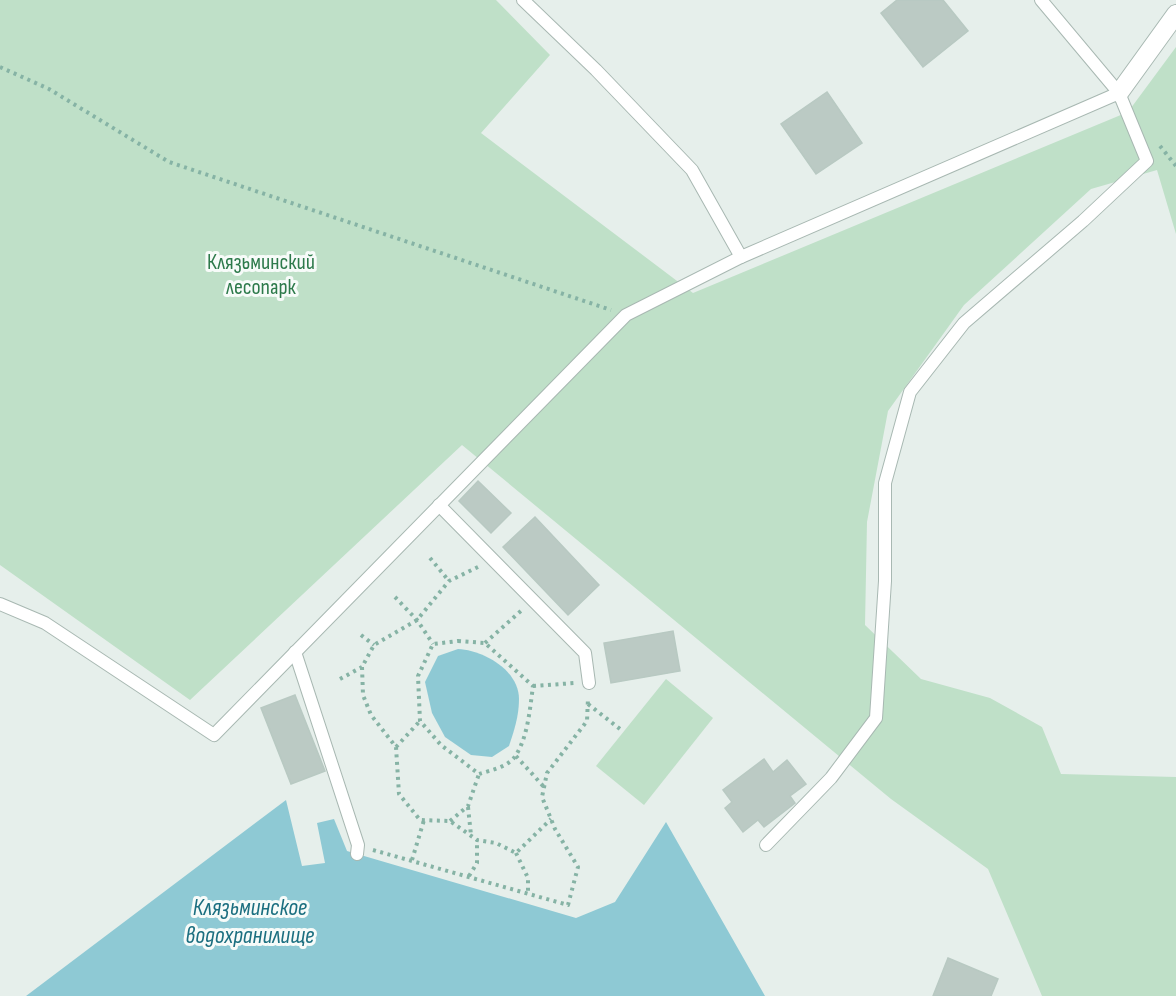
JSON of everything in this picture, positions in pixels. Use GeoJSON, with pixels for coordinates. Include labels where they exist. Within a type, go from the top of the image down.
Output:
{"type":"FeatureCollection","features":[{"type":"Feature","properties":{"kind":"street"},"geometry":{"type":"LineString","coordinates":[[1119,93],[1176,14]]}},
{"type":"Feature","properties":{"kind":"lane"},"geometry":{"type":"LineString","coordinates":[[523,0],[596,70],[692,170],[741,257]]}},
{"type":"Feature","properties":{"kind":"lane"},"geometry":{"type":"LineString","coordinates":[[766,845],[831,778],[876,718],[885,580],[885,483],[910,392],[964,323],[1083,221],[1147,161],[1119,93],[1041,0]]}},
{"type":"Feature","properties":{"kind":"lane"},"geometry":{"type":"LineString","coordinates":[[0,604],[45,623],[214,735],[626,315],[741,257],[1119,93]]}},
{"type":"Feature","properties":{"kind":"lane"},"geometry":{"type":"LineString","coordinates":[[439,505],[585,653],[589,683]]}},
{"type":"Feature","properties":{"kind":"lane"},"geometry":{"type":"LineString","coordinates":[[295,652],[357,850]]}},
{"type":"Feature","properties":{"kind":"path"},"geometry":{"type":"LineString","coordinates":[[0,67],[49,89],[169,162],[626,315]]}},
{"type":"Feature","properties":{"kind":"path"},"geometry":{"type":"LineString","coordinates":[[430,558],[449,581]]}},
{"type":"Feature","properties":{"kind":"path"},"geometry":{"type":"LineString","coordinates":[[496,562],[474,568],[449,581],[417,620],[374,645],[362,667],[363,695],[371,715],[396,747],[399,794],[420,820],[450,821],[477,840],[496,843],[516,853],[528,878],[528,893]]}},
{"type":"Feature","properties":{"kind":"path"},"geometry":{"type":"LineString","coordinates":[[395,597],[417,620],[433,644]]}},
{"type":"Feature","properties":{"kind":"path"},"geometry":{"type":"LineString","coordinates":[[485,643],[533,600]]}},
{"type":"Feature","properties":{"kind":"path"},"geometry":{"type":"LineString","coordinates":[[361,635],[374,645]]}},
{"type":"Feature","properties":{"kind":"path"},"geometry":{"type":"LineString","coordinates":[[357,850],[412,860],[568,905],[578,867],[551,819],[542,797],[547,773],[587,721],[589,683],[532,686],[485,643],[458,641],[433,644]]}},
{"type":"Feature","properties":{"kind":"path"},"geometry":{"type":"LineString","coordinates":[[433,644],[418,676],[420,722],[441,745],[479,774]]}},
{"type":"Feature","properties":{"kind":"path"},"geometry":{"type":"LineString","coordinates":[[340,679],[362,667]]}},
{"type":"Feature","properties":{"kind":"path"},"geometry":{"type":"LineString","coordinates":[[479,774],[503,766],[516,756],[529,719],[532,686]]}},
{"type":"Feature","properties":{"kind":"path"},"geometry":{"type":"LineString","coordinates":[[588,703],[620,729]]}},
{"type":"Feature","properties":{"kind":"path"},"geometry":{"type":"LineString","coordinates":[[396,747],[420,722]]}},
{"type":"Feature","properties":{"kind":"path"},"geometry":{"type":"LineString","coordinates":[[516,756],[544,788]]}},
{"type":"Feature","properties":{"kind":"path"},"geometry":{"type":"LineString","coordinates":[[471,836],[468,806],[479,774]]}},
{"type":"Feature","properties":{"kind":"path"},"geometry":{"type":"LineString","coordinates":[[450,821],[468,806]]}},
{"type":"Feature","properties":{"kind":"path"},"geometry":{"type":"LineString","coordinates":[[516,853],[551,819]]}},
{"type":"Feature","properties":{"kind":"path"},"geometry":{"type":"LineString","coordinates":[[412,860],[424,820]]}},
{"type":"Feature","properties":{"kind":"path"},"geometry":{"type":"LineString","coordinates":[[469,876],[477,863],[477,840]]}},
{"type":"Feature","properties":{"kind":"green space","name":"Клязьминский лесопарк"},"geometry":{"type":"Polygon","coordinates":[[[0,0],[496,0],[550,55],[481,133],[693,293],[1128,112],[1176,47],[1176,234],[1157,170],[1091,189],[964,305],[888,411],[867,522],[865,625],[921,679],[990,698],[1042,727],[1061,774],[1176,777],[1176,996],[1042,996],[988,869],[891,799],[462,445],[190,700],[0,565],[0,0]]]}},
{"type":"Feature","properties":{"kind":"green space"},"geometry":{"type":"Polygon","coordinates":[[[666,679],[713,718],[644,805],[596,766],[666,679]]]}},
{"type":"Feature","properties":{"kind":"water"},"geometry":{"type":"Polygon","coordinates":[[[458,649],[478,653],[498,664],[513,679],[517,689],[518,711],[509,746],[492,757],[471,755],[445,737],[432,713],[425,682],[438,656],[458,649]]]}},
{"type":"Feature","properties":{"kind":"water","name":"Клязьминское водохранилище"},"geometry":{"type":"Polygon","coordinates":[[[286,800],[302,866],[325,863],[317,823],[334,819],[347,851],[576,918],[615,902],[666,822],[765,996],[26,996],[286,800]]]}},
{"type":"Feature","properties":{"kind":"building"},"geometry":{"type":"Polygon","coordinates":[[[897,0],[943,0],[968,31],[923,67],[881,13],[897,0]]]}},
{"type":"Feature","properties":{"kind":"building"},"geometry":{"type":"Polygon","coordinates":[[[827,92],[862,143],[816,174],[781,124],[827,92]]]}},
{"type":"Feature","properties":{"kind":"building"},"geometry":{"type":"Polygon","coordinates":[[[478,481],[511,513],[491,533],[459,501],[478,481]]]}},
{"type":"Feature","properties":{"kind":"building"},"geometry":{"type":"Polygon","coordinates":[[[535,517],[599,585],[568,615],[503,547],[535,517]]]}},
{"type":"Feature","properties":{"kind":"building"},"geometry":{"type":"Polygon","coordinates":[[[673,631],[680,671],[611,683],[604,643],[673,631]]]}},
{"type":"Feature","properties":{"kind":"building"},"geometry":{"type":"Polygon","coordinates":[[[295,695],[325,771],[291,784],[261,708],[295,695]]]}},
{"type":"Feature","properties":{"kind":"building"},"geometry":{"type":"Polygon","coordinates":[[[764,759],[773,772],[787,760],[806,784],[790,796],[795,803],[764,827],[758,820],[743,832],[725,808],[732,802],[723,790],[764,759]]]}},
{"type":"Feature","properties":{"kind":"building"},"geometry":{"type":"Polygon","coordinates":[[[948,958],[998,979],[991,996],[933,996],[948,958]]]}}]}
